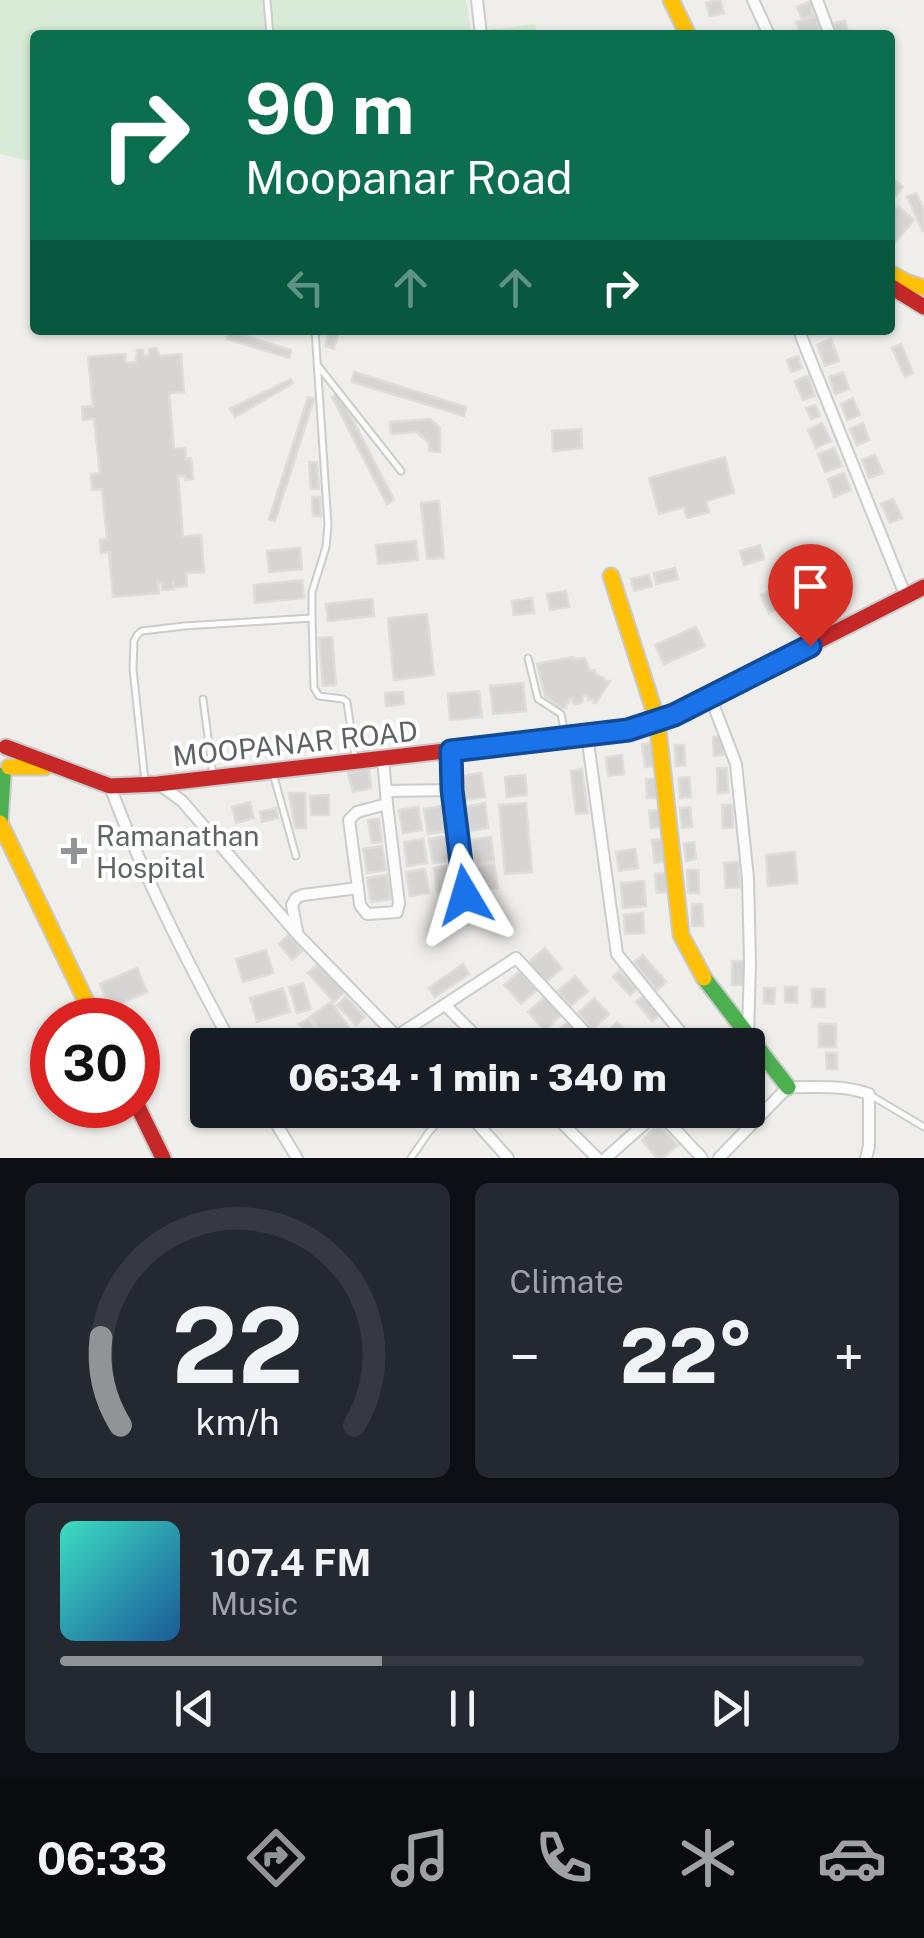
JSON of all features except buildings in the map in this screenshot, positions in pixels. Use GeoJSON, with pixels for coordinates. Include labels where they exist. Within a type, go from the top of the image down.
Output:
{"type":"FeatureCollection","features":[{"type":"Feature","properties":{"kind":"main road"},"geometry":{"type":"LineString","coordinates":[[671,0],[686,30]]}},
{"type":"Feature","properties":{"kind":"main road"},"geometry":{"type":"LineString","coordinates":[[684,0],[699,30]]}},
{"type":"Feature","properties":{"kind":"main road"},"geometry":{"type":"LineString","coordinates":[[895,276],[924,288]]}},
{"type":"Feature","properties":{"kind":"main road"},"geometry":{"type":"LineString","coordinates":[[895,289],[924,307]]}},
{"type":"Feature","properties":{"kind":"main road"},"geometry":{"type":"LineString","coordinates":[[611,576],[657,720],[681,935],[702,976],[742,1028]]}},
{"type":"Feature","properties":{"kind":"main road","name":"MOOPANAR ROAD"},"geometry":{"type":"LineString","coordinates":[[3,744],[110,786],[213,778],[628,730],[710,696],[924,587]]}},
{"type":"Feature","properties":{"kind":"main road"},"geometry":{"type":"LineString","coordinates":[[3,744],[10,756],[4,773],[0,824],[85,998]]}},
{"type":"Feature","properties":{"kind":"main road","name":"MOOPANAR ROAD"},"geometry":{"type":"LineString","coordinates":[[4,773],[61,767]]}},
{"type":"Feature","properties":{"kind":"main road"},"geometry":{"type":"LineString","coordinates":[[765,1058],[788,1087]]}},
{"type":"Feature","properties":{"kind":"main road"},"geometry":{"type":"LineString","coordinates":[[148,1128],[163,1158]]}},
{"type":"Feature","properties":{"kind":"street"},"geometry":{"type":"LineString","coordinates":[[476,0],[480,30]]}},
{"type":"Feature","properties":{"kind":"street"},"geometry":{"type":"LineString","coordinates":[[753,0],[767,30]]}},
{"type":"Feature","properties":{"kind":"street"},"geometry":{"type":"LineString","coordinates":[[817,0],[828,30]]}},
{"type":"Feature","properties":{"kind":"street"},"geometry":{"type":"LineString","coordinates":[[801,336],[906,597]]}},
{"type":"Feature","properties":{"kind":"street"},"geometry":{"type":"LineString","coordinates":[[710,696],[736,764],[748,878],[748,1028]]}},
{"type":"Feature","properties":{"kind":"street"},"geometry":{"type":"LineString","coordinates":[[587,735],[616,954],[677,1028]]}},
{"type":"Feature","properties":{"kind":"street"},"geometry":{"type":"LineString","coordinates":[[451,751],[465,895]]}},
{"type":"Feature","properties":{"kind":"street"},"geometry":{"type":"LineString","coordinates":[[383,758],[400,903],[398,912],[393,914],[367,914],[360,906],[349,820],[357,812],[387,804]]}},
{"type":"Feature","properties":{"kind":"street"},"geometry":{"type":"LineString","coordinates":[[152,784],[182,801],[298,936],[388,1028]]}},
{"type":"Feature","properties":{"kind":"street"},"geometry":{"type":"LineString","coordinates":[[110,786],[181,950],[223,1028]]}},
{"type":"Feature","properties":{"kind":"street"},"geometry":{"type":"LineString","coordinates":[[386,791],[452,790]]}},
{"type":"Feature","properties":{"kind":"street"},"geometry":{"type":"LineString","coordinates":[[298,936],[292,905],[296,898],[358,888]]}},
{"type":"Feature","properties":{"kind":"street"},"geometry":{"type":"LineString","coordinates":[[418,1028],[516,958],[581,1028]]}},
{"type":"Feature","properties":{"kind":"street"},"geometry":{"type":"LineString","coordinates":[[446,1006],[468,1028]]}},
{"type":"Feature","properties":{"kind":"street"},"geometry":{"type":"LineString","coordinates":[[719,1158],[788,1087],[836,1086],[869,1094],[866,1158]]}},
{"type":"Feature","properties":{"kind":"street"},"geometry":{"type":"LineString","coordinates":[[278,1128],[296,1158]]}},
{"type":"Feature","properties":{"kind":"street"},"geometry":{"type":"LineString","coordinates":[[481,1128],[508,1158]]}},
{"type":"Feature","properties":{"kind":"street"},"geometry":{"type":"LineString","coordinates":[[567,1128],[596,1158]]}},
{"type":"Feature","properties":{"kind":"street"},"geometry":{"type":"LineString","coordinates":[[606,1158],[638,1128]]}},
{"type":"Feature","properties":{"kind":"street"},"geometry":{"type":"LineString","coordinates":[[674,1128],[702,1158]]}},
{"type":"Feature","properties":{"kind":"lane"},"geometry":{"type":"LineString","coordinates":[[267,0],[270,30]]}},
{"type":"Feature","properties":{"kind":"lane"},"geometry":{"type":"LineString","coordinates":[[315,335],[328,525],[326,547],[312,592],[314,688],[320,696],[347,702],[356,762]]}},
{"type":"Feature","properties":{"kind":"lane"},"geometry":{"type":"LineString","coordinates":[[318,365],[401,471]]}},
{"type":"Feature","properties":{"kind":"lane"},"geometry":{"type":"LineString","coordinates":[[152,784],[133,669],[138,634],[184,626],[312,618]]}},
{"type":"Feature","properties":{"kind":"lane"},"geometry":{"type":"LineString","coordinates":[[528,658],[535,694],[542,704],[561,714],[566,738]]}},
{"type":"Feature","properties":{"kind":"lane"},"geometry":{"type":"LineString","coordinates":[[203,699],[213,778]]}},
{"type":"Feature","properties":{"kind":"lane"},"geometry":{"type":"LineString","coordinates":[[272,771],[296,856]]}},
{"type":"Feature","properties":{"kind":"lane"},"geometry":{"type":"LineString","coordinates":[[869,1094],[924,1127]]}},
{"type":"Feature","properties":{"kind":"lane"},"geometry":{"type":"LineString","coordinates":[[411,1158],[433,1128]]}},
{"type":"Feature","properties":{"kind":"green space"},"geometry":{"type":"Polygon","coordinates":[[[0,0],[466,0],[471,30],[30,30],[30,161],[0,154],[0,0]]]}},
{"type":"Feature","properties":{"kind":"green space"},"geometry":{"type":"Polygon","coordinates":[[[535,24],[537,30],[487,30],[535,24]]]}},
{"type":"Feature","properties":{"kind":"traffic: fast"},"geometry":{"type":"LineString","coordinates":[[0,824],[3,775]]}},
{"type":"Feature","properties":{"kind":"traffic: fast"},"geometry":{"type":"LineString","coordinates":[[704,978],[788,1087]]}},
{"type":"Feature","properties":{"kind":"traffic: slow"},"geometry":{"type":"LineString","coordinates":[[671,0],[686,30]]}},
{"type":"Feature","properties":{"kind":"traffic: slow"},"geometry":{"type":"LineString","coordinates":[[895,276],[924,288]]}},
{"type":"Feature","properties":{"kind":"traffic: slow"},"geometry":{"type":"LineString","coordinates":[[611,576],[657,720],[681,935],[704,978]]}},
{"type":"Feature","properties":{"kind":"traffic: slow"},"geometry":{"type":"LineString","coordinates":[[9,767],[45,767]]}},
{"type":"Feature","properties":{"kind":"traffic: slow"},"geometry":{"type":"LineString","coordinates":[[0,823],[84,998]]}},
{"type":"Feature","properties":{"kind":"traffic: jam"},"geometry":{"type":"LineString","coordinates":[[895,289],[924,307]]}},
{"type":"Feature","properties":{"kind":"traffic: jam"},"geometry":{"type":"LineString","coordinates":[[6,747],[110,786],[158,784],[628,730],[673,715],[924,587]]}},
{"type":"Feature","properties":{"kind":"traffic: jam"},"geometry":{"type":"LineString","coordinates":[[148,1128],[163,1158]]}},
{"type":"Feature","properties":{"kind":"place","name":"Ramanathan Hospital"},"geometry":{"type":"Point","coordinates":[74,851]}},
{"type":"Feature","properties":{"kind":"route"},"geometry":{"type":"LineString","coordinates":[[465,895],[451,751],[628,730],[674,715],[810,646]]}}]}
